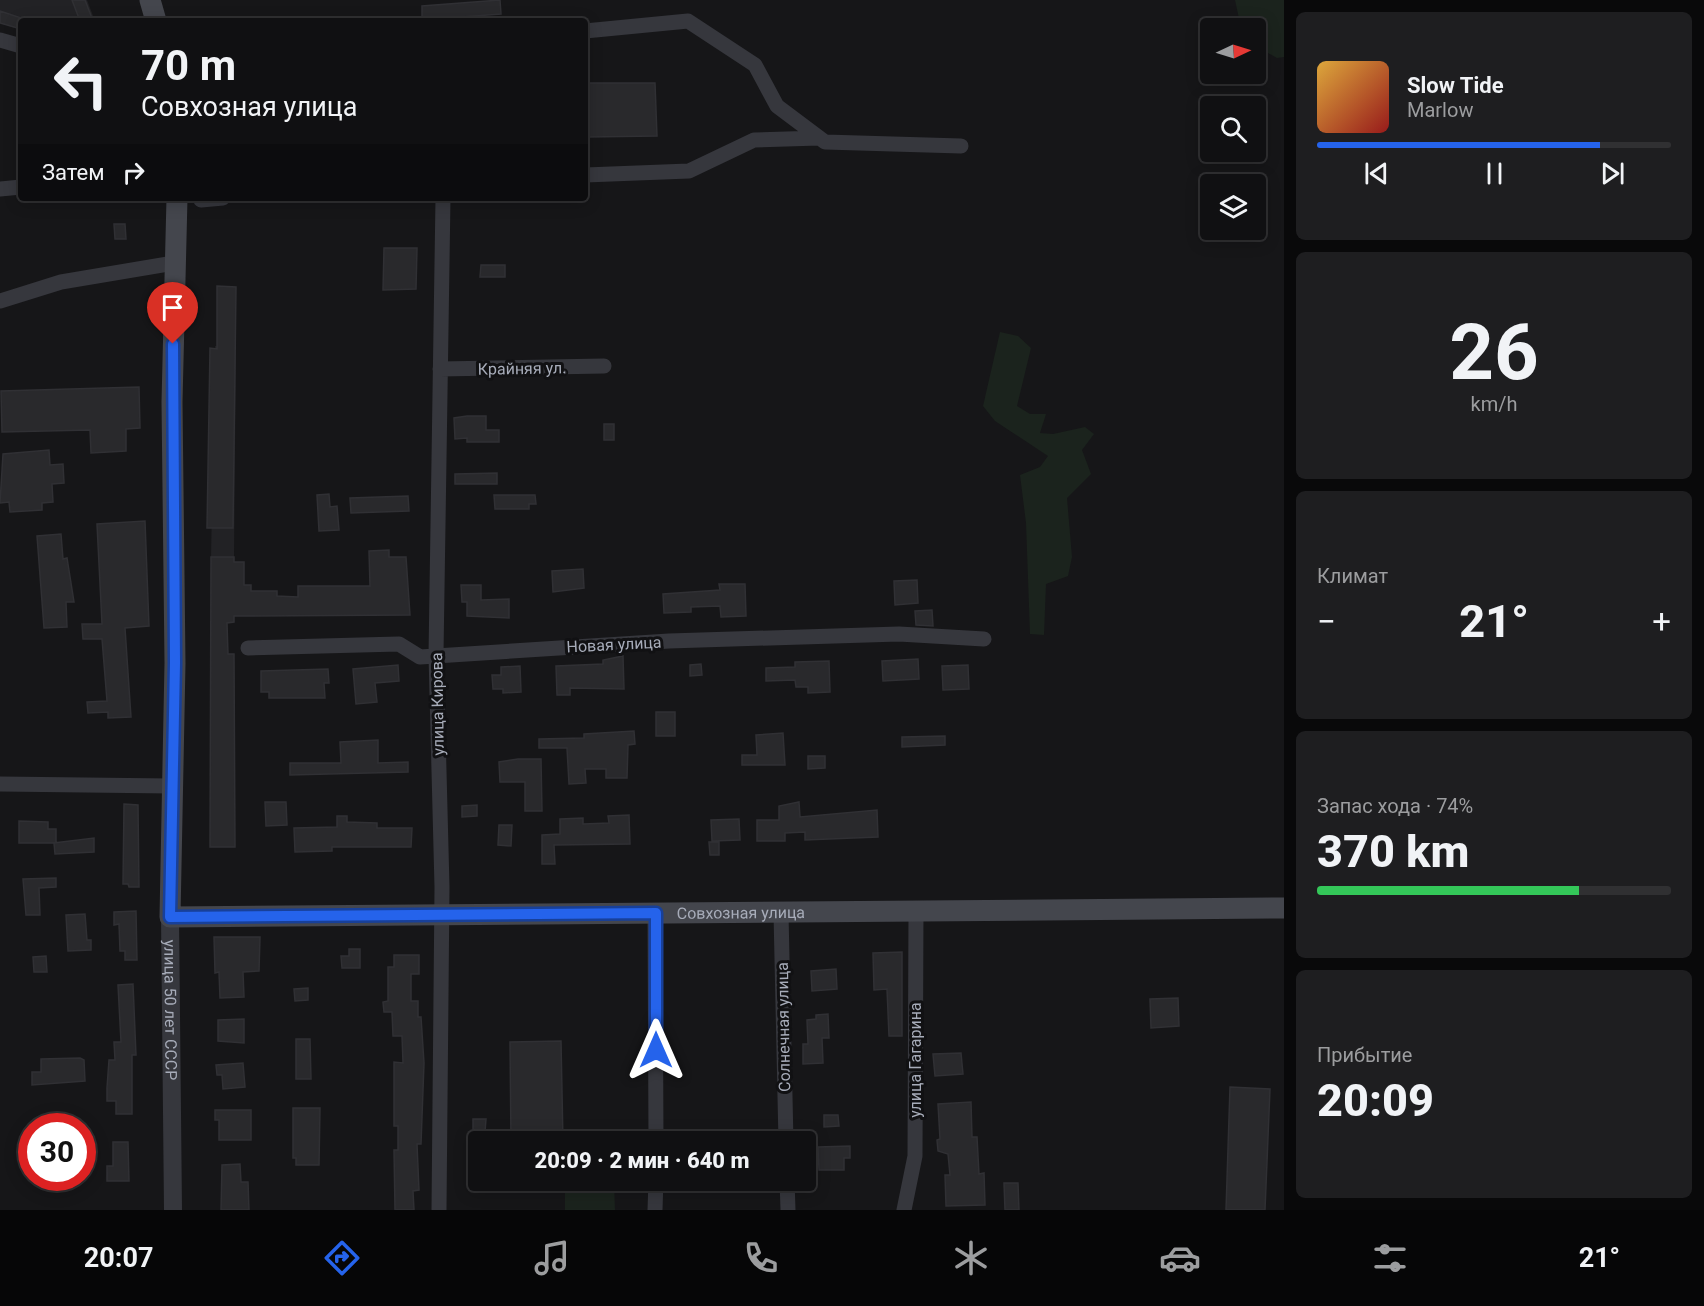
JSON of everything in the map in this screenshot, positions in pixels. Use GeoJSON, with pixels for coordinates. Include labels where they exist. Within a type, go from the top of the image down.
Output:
{"type":"FeatureCollection","features":[{"type":"Feature","properties":{"kind":"main road"},"geometry":{"type":"LineString","coordinates":[[150,0],[155,18]]}},
{"type":"Feature","properties":{"kind":"main road","name":"улица 50 лет СССР"},"geometry":{"type":"LineString","coordinates":[[170,917],[175,663],[172,495],[174,263],[177,201]]}},
{"type":"Feature","properties":{"kind":"main road","name":"Совхозная улица"},"geometry":{"type":"LineString","coordinates":[[170,917],[1284,908]]}},
{"type":"Feature","properties":{"kind":"street"},"geometry":{"type":"LineString","coordinates":[[588,32],[688,21],[755,65],[777,106],[825,142],[962,146]]}},
{"type":"Feature","properties":{"kind":"street"},"geometry":{"type":"LineString","coordinates":[[0,40],[18,45]]}},
{"type":"Feature","properties":{"kind":"street"},"geometry":{"type":"LineString","coordinates":[[588,175],[689,171],[754,140],[819,138]]}},
{"type":"Feature","properties":{"kind":"street"},"geometry":{"type":"LineString","coordinates":[[0,189],[18,187]]}},
{"type":"Feature","properties":{"kind":"street","name":"улица Кирова"},"geometry":{"type":"LineString","coordinates":[[439,1210],[442,915],[436,655],[443,201]]}},
{"type":"Feature","properties":{"kind":"street"},"geometry":{"type":"LineString","coordinates":[[0,301],[61,282],[174,263]]}},
{"type":"Feature","properties":{"kind":"street","name":"Крайняя ул."},"geometry":{"type":"LineString","coordinates":[[440,369],[604,366]]}},
{"type":"Feature","properties":{"kind":"street","name":"Новая улица"},"geometry":{"type":"LineString","coordinates":[[248,648],[399,644],[420,657],[669,641],[888,634],[984,639]]}},
{"type":"Feature","properties":{"kind":"street"},"geometry":{"type":"LineString","coordinates":[[0,784],[171,786]]}},
{"type":"Feature","properties":{"kind":"street","name":"улица Гагарина"},"geometry":{"type":"LineString","coordinates":[[904,1210],[915,1156],[916,910]]}},
{"type":"Feature","properties":{"kind":"street"},"geometry":{"type":"LineString","coordinates":[[656,913],[656,1131]]}},
{"type":"Feature","properties":{"kind":"street","name":"Солнечная улица"},"geometry":{"type":"LineString","coordinates":[[781,913],[786,1131]]}},
{"type":"Feature","properties":{"kind":"street","name":"улица 50 лет СССР"},"geometry":{"type":"LineString","coordinates":[[170,917],[173,1210]]}},
{"type":"Feature","properties":{"kind":"street"},"geometry":{"type":"LineString","coordinates":[[655,1210],[656,1191]]}},
{"type":"Feature","properties":{"kind":"street"},"geometry":{"type":"LineString","coordinates":[[787,1191],[788,1210]]}},
{"type":"Feature","properties":{"kind":"shaded area"},"geometry":{"type":"Polygon","coordinates":[[[0,0],[87,0],[94,18],[18,18],[18,29],[0,23],[0,0]]]}},
{"type":"Feature","properties":{"kind":"shaded area"},"geometry":{"type":"Polygon","coordinates":[[[1235,0],[1284,0],[1284,57],[1277,58],[1266,52],[1266,18],[1239,18],[1235,0]]]}},
{"type":"Feature","properties":{"kind":"shaded area"},"geometry":{"type":"Polygon","coordinates":[[[1000,332],[1018,336],[1031,348],[1017,406],[1030,414],[1046,414],[1040,433],[1053,434],[1085,427],[1094,434],[1082,450],[1091,474],[1067,498],[1072,557],[1068,576],[1046,584],[1044,635],[1030,634],[1026,523],[1020,475],[1040,467],[1048,456],[995,421],[983,406],[1000,332]]]}},
{"type":"Feature","properties":{"kind":"shaded area"},"geometry":{"type":"Polygon","coordinates":[[[215,346],[236,347],[234,557],[211,557],[215,346]]]}},
{"type":"Feature","properties":{"kind":"shaded area"},"geometry":{"type":"Polygon","coordinates":[[[565,1191],[614,1191],[615,1210],[565,1210],[565,1191]]]}},
{"type":"Feature","properties":{"kind":"building"},"geometry":{"type":"Polygon","coordinates":[[[72,0],[85,0],[92,18],[79,18],[72,0]]]}},
{"type":"Feature","properties":{"kind":"building"},"geometry":{"type":"Polygon","coordinates":[[[500,0],[501,14],[422,18],[422,6],[500,0]]]}},
{"type":"Feature","properties":{"kind":"building"},"geometry":{"type":"Polygon","coordinates":[[[0,11],[21,18],[18,18],[18,28],[0,23],[0,11]]]}},
{"type":"Feature","properties":{"kind":"building"},"geometry":{"type":"Polygon","coordinates":[[[588,83],[655,83],[657,136],[588,137],[588,83]]]}},
{"type":"Feature","properties":{"kind":"building"},"geometry":{"type":"Polygon","coordinates":[[[114,224],[125,224],[126,239],[115,239],[114,224]]]}},
{"type":"Feature","properties":{"kind":"building"},"geometry":{"type":"Polygon","coordinates":[[[384,248],[417,248],[416,289],[383,290],[384,248]]]}},
{"type":"Feature","properties":{"kind":"building"},"geometry":{"type":"Polygon","coordinates":[[[481,265],[505,265],[505,277],[480,277],[481,265]]]}},
{"type":"Feature","properties":{"kind":"building"},"geometry":{"type":"Polygon","coordinates":[[[217,286],[236,287],[233,528],[207,528],[210,348],[217,349],[217,286]]]}},
{"type":"Feature","properties":{"kind":"building"},"geometry":{"type":"Polygon","coordinates":[[[139,387],[140,428],[126,429],[126,451],[91,453],[90,430],[2,432],[1,391],[139,387]]]}},
{"type":"Feature","properties":{"kind":"building"},"geometry":{"type":"Polygon","coordinates":[[[486,416],[486,430],[499,430],[499,442],[467,442],[467,438],[455,439],[454,418],[486,416]]]}},
{"type":"Feature","properties":{"kind":"building"},"geometry":{"type":"Polygon","coordinates":[[[604,424],[614,424],[614,440],[604,440],[604,424]]]}},
{"type":"Feature","properties":{"kind":"building"},"geometry":{"type":"Polygon","coordinates":[[[49,450],[50,465],[63,464],[64,483],[52,484],[53,502],[42,503],[42,510],[10,512],[9,502],[0,503],[3,454],[49,450]]]}},
{"type":"Feature","properties":{"kind":"building"},"geometry":{"type":"Polygon","coordinates":[[[497,473],[497,484],[455,484],[455,474],[497,473]]]}},
{"type":"Feature","properties":{"kind":"building"},"geometry":{"type":"Polygon","coordinates":[[[329,494],[330,507],[337,506],[339,530],[319,531],[317,495],[329,494]]]}},
{"type":"Feature","properties":{"kind":"building"},"geometry":{"type":"Polygon","coordinates":[[[494,495],[535,495],[536,504],[529,504],[529,509],[495,509],[494,495]]]}},
{"type":"Feature","properties":{"kind":"building"},"geometry":{"type":"Polygon","coordinates":[[[408,496],[409,511],[351,513],[350,498],[408,496]]]}},
{"type":"Feature","properties":{"kind":"building"},"geometry":{"type":"Polygon","coordinates":[[[145,521],[149,626],[125,628],[131,717],[108,718],[108,712],[88,713],[87,702],[107,701],[102,639],[83,639],[82,624],[102,624],[97,524],[145,521]]]}},
{"type":"Feature","properties":{"kind":"building"},"geometry":{"type":"Polygon","coordinates":[[[61,534],[63,559],[67,558],[74,602],[66,602],[67,627],[44,628],[37,536],[61,534]]]}},
{"type":"Feature","properties":{"kind":"building"},"geometry":{"type":"Polygon","coordinates":[[[389,550],[389,557],[406,557],[410,615],[234,616],[234,622],[227,623],[228,654],[234,654],[235,847],[210,847],[211,557],[234,557],[234,562],[244,562],[244,585],[251,585],[251,591],[277,591],[277,596],[298,597],[298,586],[370,586],[369,551],[389,550]]]}},
{"type":"Feature","properties":{"kind":"building"},"geometry":{"type":"Polygon","coordinates":[[[583,569],[584,588],[553,592],[552,571],[583,569]]]}},
{"type":"Feature","properties":{"kind":"building"},"geometry":{"type":"Polygon","coordinates":[[[917,580],[918,603],[895,605],[894,581],[917,580]]]}},
{"type":"Feature","properties":{"kind":"building"},"geometry":{"type":"Polygon","coordinates":[[[719,584],[745,584],[746,616],[721,617],[720,606],[691,607],[691,612],[664,613],[663,594],[720,590],[719,584]]]}},
{"type":"Feature","properties":{"kind":"building"},"geometry":{"type":"Polygon","coordinates":[[[461,585],[481,585],[481,600],[509,599],[509,618],[467,616],[467,602],[462,602],[461,585]]]}},
{"type":"Feature","properties":{"kind":"building"},"geometry":{"type":"Polygon","coordinates":[[[932,610],[933,626],[916,625],[915,611],[932,610]]]}},
{"type":"Feature","properties":{"kind":"building"},"geometry":{"type":"Polygon","coordinates":[[[623,656],[624,689],[570,688],[570,695],[557,695],[556,666],[603,664],[603,660],[623,656]]]}},
{"type":"Feature","properties":{"kind":"building"},"geometry":{"type":"Polygon","coordinates":[[[918,659],[919,679],[883,681],[882,661],[918,659]]]}},
{"type":"Feature","properties":{"kind":"building"},"geometry":{"type":"Polygon","coordinates":[[[829,661],[830,692],[808,693],[808,687],[796,687],[795,680],[766,681],[766,668],[795,667],[795,662],[829,661]]]}},
{"type":"Feature","properties":{"kind":"building"},"geometry":{"type":"Polygon","coordinates":[[[701,664],[702,675],[690,676],[690,665],[701,664]]]}},
{"type":"Feature","properties":{"kind":"building"},"geometry":{"type":"Polygon","coordinates":[[[398,665],[399,681],[375,683],[377,702],[356,704],[353,669],[398,665]]]}},
{"type":"Feature","properties":{"kind":"building"},"geometry":{"type":"Polygon","coordinates":[[[968,665],[969,689],[943,690],[942,666],[968,665]]]}},
{"type":"Feature","properties":{"kind":"building"},"geometry":{"type":"Polygon","coordinates":[[[520,666],[521,692],[503,693],[503,689],[493,689],[492,675],[501,675],[501,667],[520,666]]]}},
{"type":"Feature","properties":{"kind":"building"},"geometry":{"type":"Polygon","coordinates":[[[328,669],[329,683],[324,683],[325,698],[269,698],[269,692],[261,692],[261,671],[328,669]]]}},
{"type":"Feature","properties":{"kind":"building"},"geometry":{"type":"Polygon","coordinates":[[[656,712],[675,712],[675,736],[656,736],[656,712]]]}},
{"type":"Feature","properties":{"kind":"building"},"geometry":{"type":"Polygon","coordinates":[[[634,731],[635,744],[628,745],[627,778],[606,778],[606,769],[585,769],[586,783],[569,784],[567,748],[539,748],[539,739],[584,738],[584,734],[634,731]]]}},
{"type":"Feature","properties":{"kind":"building"},"geometry":{"type":"Polygon","coordinates":[[[783,733],[785,765],[742,765],[742,755],[757,755],[756,735],[783,733]]]}},
{"type":"Feature","properties":{"kind":"building"},"geometry":{"type":"Polygon","coordinates":[[[945,736],[945,745],[902,747],[902,737],[945,736]]]}},
{"type":"Feature","properties":{"kind":"building"},"geometry":{"type":"Polygon","coordinates":[[[378,740],[378,763],[408,762],[408,772],[290,775],[290,763],[341,763],[340,742],[378,740]]]}},
{"type":"Feature","properties":{"kind":"building"},"geometry":{"type":"Polygon","coordinates":[[[808,756],[825,756],[825,768],[808,769],[808,756]]]}},
{"type":"Feature","properties":{"kind":"building"},"geometry":{"type":"Polygon","coordinates":[[[541,759],[542,811],[525,811],[525,782],[500,782],[499,762],[541,759]]]}},
{"type":"Feature","properties":{"kind":"building"},"geometry":{"type":"Polygon","coordinates":[[[265,802],[286,802],[287,825],[266,826],[265,802]]]}},
{"type":"Feature","properties":{"kind":"building"},"geometry":{"type":"Polygon","coordinates":[[[799,802],[800,817],[877,810],[878,837],[805,840],[805,832],[785,833],[785,841],[757,841],[757,820],[779,820],[779,806],[799,802]]]}},
{"type":"Feature","properties":{"kind":"building"},"geometry":{"type":"Polygon","coordinates":[[[124,804],[138,805],[139,887],[129,887],[128,884],[123,884],[124,804]]]}},
{"type":"Feature","properties":{"kind":"building"},"geometry":{"type":"Polygon","coordinates":[[[477,805],[477,816],[462,817],[462,806],[477,805]]]}},
{"type":"Feature","properties":{"kind":"building"},"geometry":{"type":"Polygon","coordinates":[[[629,815],[630,844],[554,845],[555,864],[542,864],[542,835],[560,834],[560,819],[583,818],[583,824],[609,823],[608,816],[629,815]]]}},
{"type":"Feature","properties":{"kind":"building"},"geometry":{"type":"Polygon","coordinates":[[[337,816],[347,816],[347,822],[377,823],[377,828],[412,828],[411,847],[332,847],[332,851],[295,852],[294,828],[337,827],[337,816]]]}},
{"type":"Feature","properties":{"kind":"building"},"geometry":{"type":"Polygon","coordinates":[[[739,819],[740,840],[712,841],[711,820],[739,819]]]}},
{"type":"Feature","properties":{"kind":"building"},"geometry":{"type":"Polygon","coordinates":[[[19,821],[48,822],[48,829],[56,829],[56,843],[19,843],[19,821]]]}},
{"type":"Feature","properties":{"kind":"building"},"geometry":{"type":"Polygon","coordinates":[[[499,825],[512,825],[511,846],[498,845],[499,825]]]}},
{"type":"Feature","properties":{"kind":"building"},"geometry":{"type":"Polygon","coordinates":[[[94,838],[94,852],[55,854],[54,843],[94,838]]]}},
{"type":"Feature","properties":{"kind":"building"},"geometry":{"type":"Polygon","coordinates":[[[709,842],[719,842],[719,855],[710,855],[709,842]]]}},
{"type":"Feature","properties":{"kind":"building"},"geometry":{"type":"Polygon","coordinates":[[[56,878],[56,887],[39,888],[40,915],[26,915],[23,879],[56,878]]]}},
{"type":"Feature","properties":{"kind":"building"},"geometry":{"type":"Polygon","coordinates":[[[136,911],[137,960],[125,960],[125,951],[120,951],[119,924],[114,925],[114,912],[136,911]]]}},
{"type":"Feature","properties":{"kind":"building"},"geometry":{"type":"Polygon","coordinates":[[[85,914],[87,940],[91,940],[91,950],[68,951],[66,915],[85,914]]]}},
{"type":"Feature","properties":{"kind":"building"},"geometry":{"type":"Polygon","coordinates":[[[214,937],[260,937],[259,971],[243,972],[244,997],[220,998],[219,972],[215,973],[214,937]]]}},
{"type":"Feature","properties":{"kind":"building"},"geometry":{"type":"Polygon","coordinates":[[[349,949],[360,949],[360,968],[342,968],[341,956],[349,956],[349,949]]]}},
{"type":"Feature","properties":{"kind":"building"},"geometry":{"type":"Polygon","coordinates":[[[902,952],[902,1036],[889,1036],[887,989],[874,990],[873,953],[902,952]]]}},
{"type":"Feature","properties":{"kind":"building"},"geometry":{"type":"Polygon","coordinates":[[[394,955],[419,955],[419,974],[411,974],[411,1001],[418,1001],[424,1063],[421,1144],[417,1144],[419,1190],[413,1191],[414,1210],[395,1210],[394,1150],[398,1150],[398,1126],[394,1126],[394,1062],[403,1063],[402,1036],[393,1036],[392,1012],[384,1012],[383,1002],[388,1001],[388,967],[394,967],[394,955]]]}},
{"type":"Feature","properties":{"kind":"building"},"geometry":{"type":"Polygon","coordinates":[[[46,956],[47,972],[34,972],[33,957],[46,956]]]}},
{"type":"Feature","properties":{"kind":"building"},"geometry":{"type":"Polygon","coordinates":[[[836,969],[837,989],[812,991],[811,971],[836,969]]]}},
{"type":"Feature","properties":{"kind":"building"},"geometry":{"type":"Polygon","coordinates":[[[133,984],[136,1055],[132,1055],[132,1114],[116,1114],[116,1101],[107,1101],[107,1088],[109,1060],[115,1060],[114,1042],[121,1042],[118,985],[133,984]]]}},
{"type":"Feature","properties":{"kind":"building"},"geometry":{"type":"Polygon","coordinates":[[[308,988],[308,1000],[295,1001],[294,989],[308,988]]]}},
{"type":"Feature","properties":{"kind":"building"},"geometry":{"type":"Polygon","coordinates":[[[1178,998],[1179,1026],[1151,1028],[1150,999],[1178,998]]]}},
{"type":"Feature","properties":{"kind":"building"},"geometry":{"type":"Polygon","coordinates":[[[828,1014],[829,1038],[822,1038],[823,1063],[803,1064],[803,1044],[808,1044],[807,1020],[816,1019],[816,1015],[828,1014]]]}},
{"type":"Feature","properties":{"kind":"building"},"geometry":{"type":"Polygon","coordinates":[[[244,1019],[244,1043],[218,1041],[218,1020],[244,1019]]]}},
{"type":"Feature","properties":{"kind":"building"},"geometry":{"type":"Polygon","coordinates":[[[296,1039],[310,1039],[311,1079],[296,1079],[296,1039]]]}},
{"type":"Feature","properties":{"kind":"building"},"geometry":{"type":"Polygon","coordinates":[[[561,1041],[563,1131],[511,1131],[510,1042],[561,1041]]]}},
{"type":"Feature","properties":{"kind":"building"},"geometry":{"type":"Polygon","coordinates":[[[961,1053],[963,1074],[935,1076],[933,1054],[961,1053]]]}},
{"type":"Feature","properties":{"kind":"building"},"geometry":{"type":"Polygon","coordinates":[[[80,1058],[84,1060],[85,1081],[32,1085],[32,1072],[41,1072],[41,1059],[80,1058]]]}},
{"type":"Feature","properties":{"kind":"building"},"geometry":{"type":"Polygon","coordinates":[[[243,1063],[245,1087],[223,1089],[222,1075],[217,1075],[216,1065],[243,1063]]]}},
{"type":"Feature","properties":{"kind":"building"},"geometry":{"type":"Polygon","coordinates":[[[1230,1087],[1270,1089],[1265,1210],[1226,1210],[1230,1087]]]}},
{"type":"Feature","properties":{"kind":"building"},"geometry":{"type":"Polygon","coordinates":[[[971,1102],[972,1137],[977,1137],[979,1174],[984,1173],[985,1205],[946,1206],[945,1175],[950,1175],[948,1154],[938,1151],[937,1140],[940,1139],[938,1104],[971,1102]]]}},
{"type":"Feature","properties":{"kind":"building"},"geometry":{"type":"Polygon","coordinates":[[[293,1108],[320,1108],[319,1165],[296,1165],[296,1158],[293,1158],[293,1108]]]}},
{"type":"Feature","properties":{"kind":"building"},"geometry":{"type":"Polygon","coordinates":[[[215,1110],[251,1110],[251,1140],[219,1140],[219,1120],[215,1120],[215,1110]]]}},
{"type":"Feature","properties":{"kind":"building"},"geometry":{"type":"Polygon","coordinates":[[[824,1115],[838,1115],[839,1126],[824,1127],[824,1115]]]}},
{"type":"Feature","properties":{"kind":"building"},"geometry":{"type":"Polygon","coordinates":[[[473,1119],[486,1119],[485,1131],[473,1131],[473,1119]]]}},
{"type":"Feature","properties":{"kind":"building"},"geometry":{"type":"Polygon","coordinates":[[[113,1142],[128,1142],[129,1181],[107,1181],[107,1166],[113,1166],[113,1142]]]}},
{"type":"Feature","properties":{"kind":"building"},"geometry":{"type":"Polygon","coordinates":[[[850,1146],[850,1158],[844,1158],[844,1170],[819,1170],[818,1147],[850,1146]]]}},
{"type":"Feature","properties":{"kind":"building"},"geometry":{"type":"Polygon","coordinates":[[[240,1164],[241,1182],[248,1182],[249,1210],[221,1210],[222,1165],[240,1164]]]}},
{"type":"Feature","properties":{"kind":"building"},"geometry":{"type":"Polygon","coordinates":[[[1004,1183],[1018,1183],[1019,1210],[1005,1210],[1004,1183]]]}},
{"type":"Feature","properties":{"kind":"route"},"geometry":{"type":"LineString","coordinates":[[173,344],[172,530],[175,663],[170,917],[656,913],[656,1050]]}}]}
